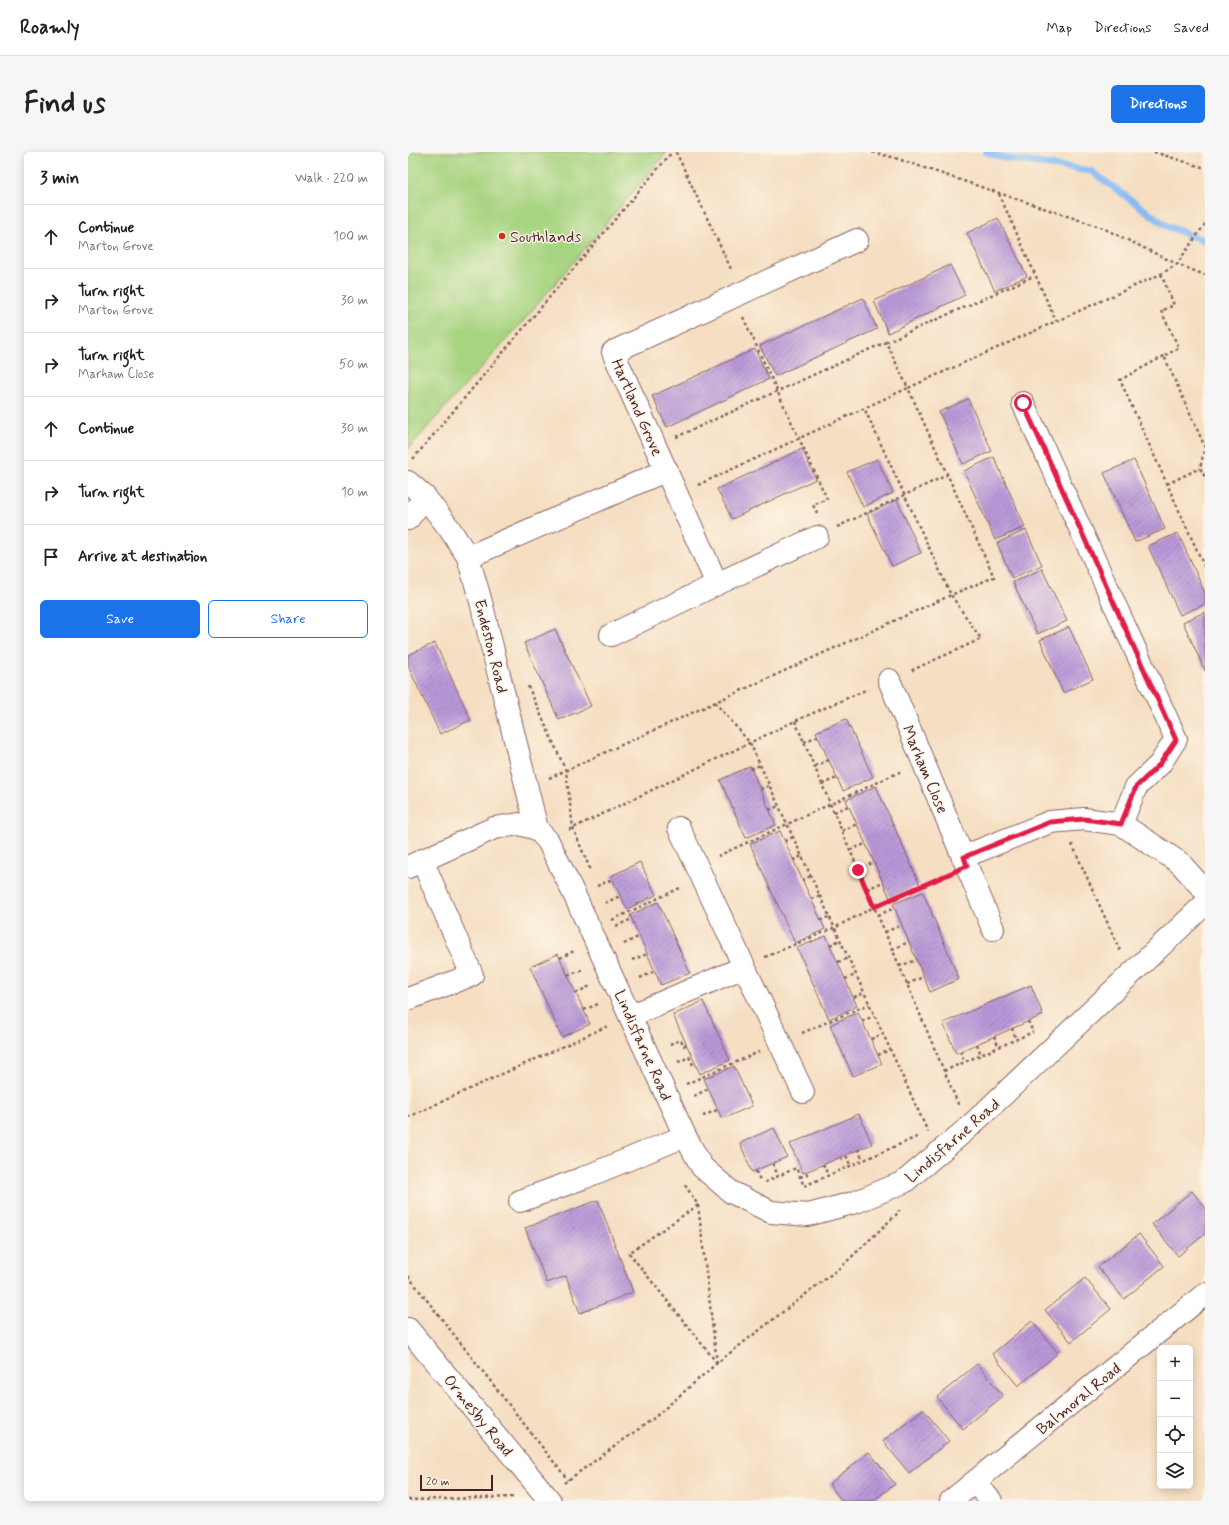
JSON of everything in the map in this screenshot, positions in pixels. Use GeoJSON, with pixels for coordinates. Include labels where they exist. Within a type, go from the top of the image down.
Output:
{"type":"FeatureCollection","features":[{"type":"Feature","properties":{"kind":"street","name":"Hartland Grove"},"geometry":{"type":"LineString","coordinates":[[718,584],[613,352],[857,240]]}},
{"type":"Feature","properties":{"kind":"street"},"geometry":{"type":"LineString","coordinates":[[1023,403],[1176,740],[1160,764],[1136,787],[1121,824]]}},
{"type":"Feature","properties":{"kind":"street"},"geometry":{"type":"LineString","coordinates":[[468,557],[667,470]]}},
{"type":"Feature","properties":{"kind":"street","name":"Endeston Road"},"geometry":{"type":"LineString","coordinates":[[408,482],[425,497],[449,528],[468,557],[481,602],[527,788],[543,835],[574,894]]}},
{"type":"Feature","properties":{"kind":"street"},"geometry":{"type":"LineString","coordinates":[[408,519],[425,497]]}},
{"type":"Feature","properties":{"kind":"street"},"geometry":{"type":"LineString","coordinates":[[611,635],[822,535]]}},
{"type":"Feature","properties":{"kind":"street","name":"Marham Close"},"geometry":{"type":"LineString","coordinates":[[889,680],[993,929]]}},
{"type":"Feature","properties":{"kind":"street"},"geometry":{"type":"LineString","coordinates":[[965,862],[1050,822],[1084,819],[1121,824],[1180,863],[1205,890]]}},
{"type":"Feature","properties":{"kind":"street"},"geometry":{"type":"LineString","coordinates":[[408,998],[472,975],[415,864],[494,828],[519,824],[543,835]]}},
{"type":"Feature","properties":{"kind":"street"},"geometry":{"type":"LineString","coordinates":[[679,828],[803,1092]]}},
{"type":"Feature","properties":{"kind":"street","name":"Lindisfarne Road"},"geometry":{"type":"LineString","coordinates":[[574,894],[685,1136],[702,1167],[731,1192],[771,1212],[808,1215],[856,1202],[904,1182],[968,1128],[1205,904]]}},
{"type":"Feature","properties":{"kind":"street"},"geometry":{"type":"LineString","coordinates":[[630,1016],[744,967]]}},
{"type":"Feature","properties":{"kind":"street"},"geometry":{"type":"LineString","coordinates":[[520,1202],[685,1136]]}},
{"type":"Feature","properties":{"kind":"street","name":"Balmoral Road"},"geometry":{"type":"LineString","coordinates":[[951,1501],[1202,1302]]}},
{"type":"Feature","properties":{"kind":"street","name":"Ormesby Road"},"geometry":{"type":"LineString","coordinates":[[408,1329],[548,1498]]}},
{"type":"Feature","properties":{"kind":"street"},"geometry":{"type":"LineString","coordinates":[[975,1482],[991,1501]]}},
{"type":"Feature","properties":{"kind":"path"},"geometry":{"type":"LineString","coordinates":[[413,459],[672,152]]}},
{"type":"Feature","properties":{"kind":"path"},"geometry":{"type":"LineString","coordinates":[[676,152],[778,391],[827,499],[813,505],[822,535],[948,475]]}},
{"type":"Feature","properties":{"kind":"path"},"geometry":{"type":"LineString","coordinates":[[872,152],[895,158],[1103,228],[1177,264],[1205,275]]}},
{"type":"Feature","properties":{"kind":"path"},"geometry":{"type":"LineString","coordinates":[[1154,152],[1205,168]]}},
{"type":"Feature","properties":{"kind":"path"},"geometry":{"type":"LineString","coordinates":[[999,193],[1034,276],[1056,321]]}},
{"type":"Feature","properties":{"kind":"path"},"geometry":{"type":"LineString","coordinates":[[678,495],[864,408],[1161,274],[1177,264],[1205,224]]}},
{"type":"Feature","properties":{"kind":"path"},"geometry":{"type":"LineString","coordinates":[[1161,274],[1174,305],[1161,311],[1179,348],[1120,380],[1205,568]]}},
{"type":"Feature","properties":{"kind":"path"},"geometry":{"type":"LineString","coordinates":[[656,446],[1034,276]]}},
{"type":"Feature","properties":{"kind":"path"},"geometry":{"type":"LineString","coordinates":[[527,788],[951,595],[994,577],[886,342]]}},
{"type":"Feature","properties":{"kind":"path"},"geometry":{"type":"LineString","coordinates":[[1164,356],[1205,447],[1200,468],[1205,477]]}},
{"type":"Feature","properties":{"kind":"path"},"geometry":{"type":"LineString","coordinates":[[543,835],[980,639],[951,595],[864,408]]}},
{"type":"Feature","properties":{"kind":"path"},"geometry":{"type":"LineString","coordinates":[[1167,484],[1200,468]]}},
{"type":"Feature","properties":{"kind":"path"},"geometry":{"type":"LineString","coordinates":[[715,702],[750,743],[928,1133],[935,1129]]}},
{"type":"Feature","properties":{"kind":"path"},"geometry":{"type":"LineString","coordinates":[[795,722],[968,1128]]}},
{"type":"Feature","properties":{"kind":"path"},"geometry":{"type":"LineString","coordinates":[[804,742],[818,736]]}},
{"type":"Feature","properties":{"kind":"path"},"geometry":{"type":"LineString","coordinates":[[814,766],[829,760]]}},
{"type":"Feature","properties":{"kind":"path"},"geometry":{"type":"LineString","coordinates":[[592,931],[786,823],[923,762]]}},
{"type":"Feature","properties":{"kind":"path"},"geometry":{"type":"LineString","coordinates":[[751,769],[760,765]]}},
{"type":"Feature","properties":{"kind":"path"},"geometry":{"type":"LineString","coordinates":[[822,784],[837,778]]}},
{"type":"Feature","properties":{"kind":"path"},"geometry":{"type":"LineString","coordinates":[[760,789],[769,786]]}},
{"type":"Feature","properties":{"kind":"path"},"geometry":{"type":"LineString","coordinates":[[770,810],[779,806]]}},
{"type":"Feature","properties":{"kind":"path"},"geometry":{"type":"LineString","coordinates":[[834,812],[848,806]]}},
{"type":"Feature","properties":{"kind":"path"},"geometry":{"type":"LineString","coordinates":[[1070,820],[1069,836],[1122,955]]}},
{"type":"Feature","properties":{"kind":"path"},"geometry":{"type":"LineString","coordinates":[[842,831],[857,824]]}},
{"type":"Feature","properties":{"kind":"path"},"geometry":{"type":"LineString","coordinates":[[785,840],[793,837]]}},
{"type":"Feature","properties":{"kind":"path"},"geometry":{"type":"LineString","coordinates":[[850,850],[865,844]]}},
{"type":"Feature","properties":{"kind":"path"},"geometry":{"type":"LineString","coordinates":[[794,860],[802,856]]}},
{"type":"Feature","properties":{"kind":"path"},"geometry":{"type":"LineString","coordinates":[[858,870],[874,862]]}},
{"type":"Feature","properties":{"kind":"path"},"geometry":{"type":"LineString","coordinates":[[744,967],[834,928],[965,862]]}},
{"type":"Feature","properties":{"kind":"path"},"geometry":{"type":"LineString","coordinates":[[802,880],[811,876]]}},
{"type":"Feature","properties":{"kind":"path"},"geometry":{"type":"LineString","coordinates":[[597,886],[613,880]]}},
{"type":"Feature","properties":{"kind":"path"},"geometry":{"type":"LineString","coordinates":[[867,889],[883,882]]}},
{"type":"Feature","properties":{"kind":"path"},"geometry":{"type":"LineString","coordinates":[[605,903],[620,896]]}},
{"type":"Feature","properties":{"kind":"path"},"geometry":{"type":"LineString","coordinates":[[811,899],[820,896]]}},
{"type":"Feature","properties":{"kind":"path"},"geometry":{"type":"LineString","coordinates":[[878,915],[895,908]]}},
{"type":"Feature","properties":{"kind":"path"},"geometry":{"type":"LineString","coordinates":[[820,920],[829,917]]}},
{"type":"Feature","properties":{"kind":"path"},"geometry":{"type":"LineString","coordinates":[[616,926],[632,919]]}},
{"type":"Feature","properties":{"kind":"path"},"geometry":{"type":"LineString","coordinates":[[885,932],[902,925]]}},
{"type":"Feature","properties":{"kind":"path"},"geometry":{"type":"LineString","coordinates":[[624,944],[640,936]]}},
{"type":"Feature","properties":{"kind":"path"},"geometry":{"type":"LineString","coordinates":[[830,945],[840,940]]}},
{"type":"Feature","properties":{"kind":"path"},"geometry":{"type":"LineString","coordinates":[[892,949],[909,942]]}},
{"type":"Feature","properties":{"kind":"path"},"geometry":{"type":"LineString","coordinates":[[572,944],[578,957]]}},
{"type":"Feature","properties":{"kind":"path"},"geometry":{"type":"LineString","coordinates":[[560,958],[575,951]]}},
{"type":"Feature","properties":{"kind":"path"},"geometry":{"type":"LineString","coordinates":[[632,960],[647,954]]}},
{"type":"Feature","properties":{"kind":"path"},"geometry":{"type":"LineString","coordinates":[[838,962],[849,958]]}},
{"type":"Feature","properties":{"kind":"path"},"geometry":{"type":"LineString","coordinates":[[899,966],[917,960]]}},
{"type":"Feature","properties":{"kind":"path"},"geometry":{"type":"LineString","coordinates":[[581,963],[587,975]]}},
{"type":"Feature","properties":{"kind":"path"},"geometry":{"type":"LineString","coordinates":[[568,975],[584,969]]}},
{"type":"Feature","properties":{"kind":"path"},"geometry":{"type":"LineString","coordinates":[[640,978],[655,971]]}},
{"type":"Feature","properties":{"kind":"path"},"geometry":{"type":"LineString","coordinates":[[845,979],[856,975]]}},
{"type":"Feature","properties":{"kind":"path"},"geometry":{"type":"LineString","coordinates":[[907,984],[924,977]]}},
{"type":"Feature","properties":{"kind":"path"},"geometry":{"type":"LineString","coordinates":[[589,980],[594,992]]}},
{"type":"Feature","properties":{"kind":"path"},"geometry":{"type":"LineString","coordinates":[[576,993],[592,986]]}},
{"type":"Feature","properties":{"kind":"path"},"geometry":{"type":"LineString","coordinates":[[854,997],[864,993]]}},
{"type":"Feature","properties":{"kind":"path"},"geometry":{"type":"LineString","coordinates":[[597,998],[602,1009]]}},
{"type":"Feature","properties":{"kind":"path"},"geometry":{"type":"LineString","coordinates":[[584,1010],[600,1003]]}},
{"type":"Feature","properties":{"kind":"path"},"geometry":{"type":"LineString","coordinates":[[408,1117],[630,1016]]}},
{"type":"Feature","properties":{"kind":"path"},"geometry":{"type":"LineString","coordinates":[[862,1021],[874,1016]]}},
{"type":"Feature","properties":{"kind":"path"},"geometry":{"type":"LineString","coordinates":[[608,1020],[610,1025]]}},
{"type":"Feature","properties":{"kind":"path"},"geometry":{"type":"LineString","coordinates":[[1028,1021],[1033,1032]]}},
{"type":"Feature","properties":{"kind":"path"},"geometry":{"type":"LineString","coordinates":[[1012,1028],[1016,1039]]}},
{"type":"Feature","properties":{"kind":"path"},"geometry":{"type":"LineString","coordinates":[[944,1071],[1039,1029]]}},
{"type":"Feature","properties":{"kind":"path"},"geometry":{"type":"LineString","coordinates":[[870,1039],[883,1034]]}},
{"type":"Feature","properties":{"kind":"path"},"geometry":{"type":"LineString","coordinates":[[994,1036],[999,1047]]}},
{"type":"Feature","properties":{"kind":"path"},"geometry":{"type":"LineString","coordinates":[[670,1044],[681,1040],[684,1046],[686,1044]]}},
{"type":"Feature","properties":{"kind":"path"},"geometry":{"type":"LineString","coordinates":[[977,1044],[981,1055]]}},
{"type":"Feature","properties":{"kind":"path"},"geometry":{"type":"LineString","coordinates":[[878,1055],[890,1050]]}},
{"type":"Feature","properties":{"kind":"path"},"geometry":{"type":"LineString","coordinates":[[960,1051],[964,1062]]}},
{"type":"Feature","properties":{"kind":"path"},"geometry":{"type":"LineString","coordinates":[[678,1062],[689,1057],[693,1066],[696,1064]]}},
{"type":"Feature","properties":{"kind":"path"},"geometry":{"type":"LineString","coordinates":[[694,1096],[708,1089]]}},
{"type":"Feature","properties":{"kind":"path"},"geometry":{"type":"LineString","coordinates":[[703,1116],[717,1110]]}},
{"type":"Feature","properties":{"kind":"path"},"geometry":{"type":"LineString","coordinates":[[756,1171],[761,1183],[796,1168],[804,1186],[850,1165],[921,1136]]}},
{"type":"Feature","properties":{"kind":"path"},"geometry":{"type":"LineString","coordinates":[[858,1149],[863,1160]]}},
{"type":"Feature","properties":{"kind":"path"},"geometry":{"type":"LineString","coordinates":[[841,1156],[842,1159],[847,1157],[850,1165]]}},
{"type":"Feature","properties":{"kind":"path"},"geometry":{"type":"LineString","coordinates":[[773,1164],[778,1176]]}},
{"type":"Feature","properties":{"kind":"path"},"geometry":{"type":"LineString","coordinates":[[823,1164],[828,1175]]}},
{"type":"Feature","properties":{"kind":"path"},"geometry":{"type":"LineString","coordinates":[[800,1177],[807,1174],[806,1171]]}},
{"type":"Feature","properties":{"kind":"path"},"geometry":{"type":"LineString","coordinates":[[683,1182],[698,1205],[717,1364]]}},
{"type":"Feature","properties":{"kind":"path"},"geometry":{"type":"LineString","coordinates":[[408,1500],[548,1498],[568,1480],[654,1418],[717,1364],[842,1266],[899,1212],[904,1182]]}},
{"type":"Feature","properties":{"kind":"path"},"geometry":{"type":"LineString","coordinates":[[698,1205],[629,1254],[717,1364]]}},
{"type":"Feature","properties":{"kind":"path"},"geometry":{"type":"LineString","coordinates":[[408,1276],[568,1480]]}},
{"type":"Feature","properties":{"kind":"green space","name":"Southlands"},"geometry":{"type":"Polygon","coordinates":[[[408,152],[667,152],[525,319],[408,449],[408,152]]]}},
{"type":"Feature","properties":{"kind":"building"},"geometry":{"type":"Polygon","coordinates":[[[998,218],[1027,276],[995,291],[967,233],[998,218]]]}},
{"type":"Feature","properties":{"kind":"building"},"geometry":{"type":"Polygon","coordinates":[[[950,265],[965,295],[888,333],[874,301],[950,265]]]}},
{"type":"Feature","properties":{"kind":"building"},"geometry":{"type":"Polygon","coordinates":[[[863,298],[877,329],[775,376],[760,346],[863,298]]]}},
{"type":"Feature","properties":{"kind":"building"},"geometry":{"type":"Polygon","coordinates":[[[755,349],[769,379],[667,427],[652,396],[755,349]]]}},
{"type":"Feature","properties":{"kind":"building"},"geometry":{"type":"Polygon","coordinates":[[[968,399],[992,451],[963,464],[939,412],[968,399]]]}},
{"type":"Feature","properties":{"kind":"building"},"geometry":{"type":"Polygon","coordinates":[[[802,449],[816,479],[732,519],[717,489],[802,449]]]}},
{"type":"Feature","properties":{"kind":"building"},"geometry":{"type":"Polygon","coordinates":[[[994,457],[1025,527],[995,540],[964,471],[994,457]]]}},
{"type":"Feature","properties":{"kind":"building"},"geometry":{"type":"Polygon","coordinates":[[[877,459],[893,493],[863,507],[847,472],[877,459]]]}},
{"type":"Feature","properties":{"kind":"building"},"geometry":{"type":"Polygon","coordinates":[[[1134,460],[1165,529],[1135,542],[1104,473],[1134,460]]]}},
{"type":"Feature","properties":{"kind":"building"},"geometry":{"type":"Polygon","coordinates":[[[897,500],[921,553],[892,566],[867,514],[897,500]]]}},
{"type":"Feature","properties":{"kind":"building"},"geometry":{"type":"Polygon","coordinates":[[[1026,530],[1042,565],[1012,578],[997,543],[1026,530]]]}},
{"type":"Feature","properties":{"kind":"building"},"geometry":{"type":"Polygon","coordinates":[[[1178,533],[1205,593],[1205,604],[1180,615],[1148,546],[1178,533]]]}},
{"type":"Feature","properties":{"kind":"building"},"geometry":{"type":"Polygon","coordinates":[[[1042,569],[1067,621],[1037,634],[1013,582],[1042,569]]]}},
{"type":"Feature","properties":{"kind":"building"},"geometry":{"type":"Polygon","coordinates":[[[1205,612],[1205,671],[1183,622],[1205,612]]]}},
{"type":"Feature","properties":{"kind":"building"},"geometry":{"type":"Polygon","coordinates":[[[1069,627],[1093,679],[1063,693],[1040,640],[1069,627]]]}},
{"type":"Feature","properties":{"kind":"building"},"geometry":{"type":"Polygon","coordinates":[[[555,629],[591,706],[559,720],[524,643],[555,629]]]}},
{"type":"Feature","properties":{"kind":"building"},"geometry":{"type":"Polygon","coordinates":[[[435,643],[471,720],[440,734],[408,666],[408,655],[435,643]]]}},
{"type":"Feature","properties":{"kind":"building"},"geometry":{"type":"Polygon","coordinates":[[[846,719],[873,777],[843,791],[816,732],[846,719]]]}},
{"type":"Feature","properties":{"kind":"building"},"geometry":{"type":"Polygon","coordinates":[[[750,766],[776,825],[746,838],[720,780],[750,766]]]}},
{"type":"Feature","properties":{"kind":"building"},"geometry":{"type":"Polygon","coordinates":[[[876,786],[920,885],[890,898],[846,800],[876,786]]]}},
{"type":"Feature","properties":{"kind":"building"},"geometry":{"type":"Polygon","coordinates":[[[780,831],[825,929],[795,943],[750,844],[780,831]]]}},
{"type":"Feature","properties":{"kind":"building"},"geometry":{"type":"Polygon","coordinates":[[[640,862],[656,895],[627,909],[611,876],[640,862]]]}},
{"type":"Feature","properties":{"kind":"building"},"geometry":{"type":"Polygon","coordinates":[[[923,892],[959,979],[930,992],[893,904],[923,892]]]}},
{"type":"Feature","properties":{"kind":"building"},"geometry":{"type":"Polygon","coordinates":[[[658,902],[690,973],[661,985],[630,915],[658,902]]]}},
{"type":"Feature","properties":{"kind":"building"},"geometry":{"type":"Polygon","coordinates":[[[826,936],[857,1006],[829,1019],[797,948],[826,936]]]}},
{"type":"Feature","properties":{"kind":"building"},"geometry":{"type":"Polygon","coordinates":[[[558,954],[590,1024],[562,1037],[530,967],[558,954]]]}},
{"type":"Feature","properties":{"kind":"building"},"geometry":{"type":"Polygon","coordinates":[[[1031,985],[1043,1015],[956,1053],[943,1023],[1031,985]]]}},
{"type":"Feature","properties":{"kind":"building"},"geometry":{"type":"Polygon","coordinates":[[[703,1001],[730,1060],[700,1074],[673,1015],[703,1001]]]}},
{"type":"Feature","properties":{"kind":"building"},"geometry":{"type":"Polygon","coordinates":[[[858,1012],[882,1064],[853,1076],[830,1025],[858,1012]]]}},
{"type":"Feature","properties":{"kind":"building"},"geometry":{"type":"Polygon","coordinates":[[[734,1066],[752,1106],[722,1119],[704,1079],[734,1066]]]}},
{"type":"Feature","properties":{"kind":"building"},"geometry":{"type":"Polygon","coordinates":[[[859,1114],[872,1144],[803,1173],[790,1144],[859,1114]]]}},
{"type":"Feature","properties":{"kind":"building"},"geometry":{"type":"Polygon","coordinates":[[[774,1128],[787,1157],[752,1172],[740,1143],[774,1128]]]}},
{"type":"Feature","properties":{"kind":"building"},"geometry":{"type":"Polygon","coordinates":[[[1192,1191],[1205,1207],[1205,1234],[1178,1256],[1152,1224],[1192,1191]]]}},
{"type":"Feature","properties":{"kind":"building"},"geometry":{"type":"Polygon","coordinates":[[[598,1200],[633,1292],[580,1313],[566,1276],[547,1283],[525,1228],[598,1200]]]}},
{"type":"Feature","properties":{"kind":"building"},"geometry":{"type":"Polygon","coordinates":[[[1139,1234],[1164,1266],[1124,1299],[1098,1267],[1139,1234]]]}},
{"type":"Feature","properties":{"kind":"building"},"geometry":{"type":"Polygon","coordinates":[[[1085,1278],[1111,1309],[1071,1342],[1045,1310],[1085,1278]]]}},
{"type":"Feature","properties":{"kind":"building"},"geometry":{"type":"Polygon","coordinates":[[[1032,1321],[1058,1353],[1018,1386],[992,1354],[1032,1321]]]}},
{"type":"Feature","properties":{"kind":"building"},"geometry":{"type":"Polygon","coordinates":[[[977,1364],[1003,1396],[963,1429],[937,1397],[977,1364]]]}},
{"type":"Feature","properties":{"kind":"building"},"geometry":{"type":"Polygon","coordinates":[[[923,1409],[949,1441],[909,1473],[883,1441],[923,1409]]]}},
{"type":"Feature","properties":{"kind":"building"},"geometry":{"type":"Polygon","coordinates":[[[869,1452],[895,1484],[873,1501],[842,1501],[829,1484],[869,1452]]]}},
{"type":"Feature","properties":{"kind":"waterway"},"geometry":{"type":"LineString","coordinates":[[986,152],[1004,158],[1091,171],[1167,226],[1205,241]]}},
{"type":"Feature","properties":{"kind":"place","name":"Southlands"},"geometry":{"type":"Point","coordinates":[502,236]}},
{"type":"Feature","properties":{"kind":"route"},"geometry":{"type":"LineString","coordinates":[[858,870],[874,907],[967,866],[964,857],[1050,822],[1084,819],[1121,824],[1136,787],[1160,764],[1176,740],[1023,403]]}}]}
